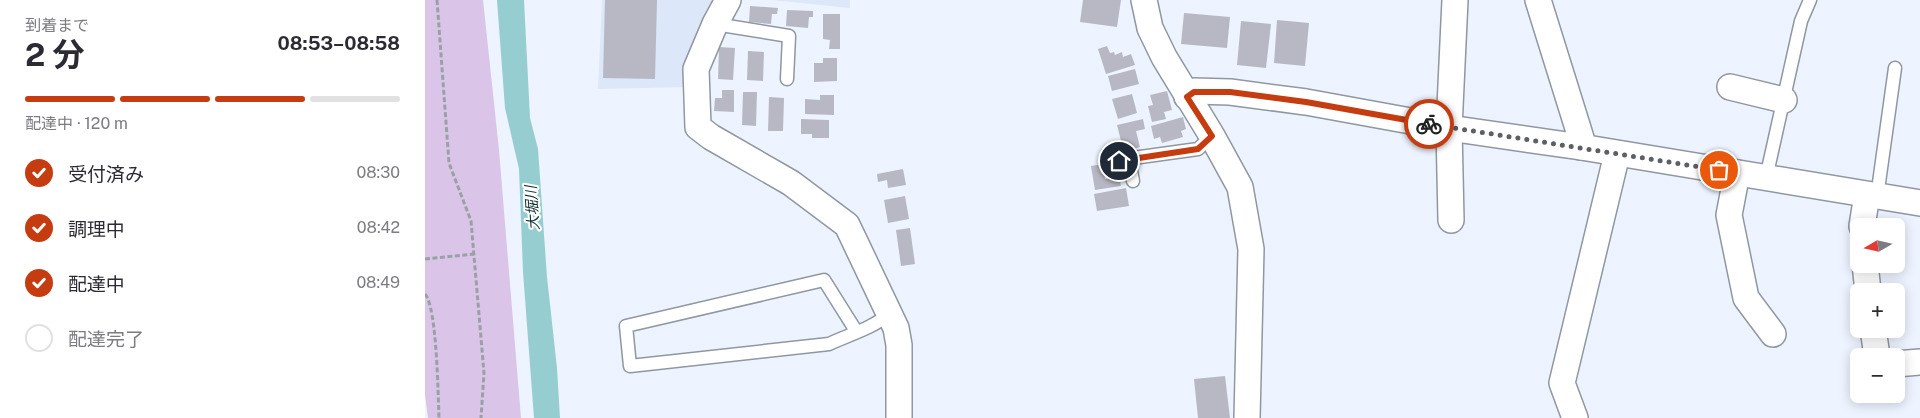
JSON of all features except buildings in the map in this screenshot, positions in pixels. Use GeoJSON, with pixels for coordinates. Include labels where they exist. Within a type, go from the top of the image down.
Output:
{"type":"FeatureCollection","features":[{"type":"Feature","properties":{"kind":"street"},"geometry":{"type":"LineString","coordinates":[[728,0],[715,24],[696,69],[697,127],[791,183],[847,225],[896,328],[899,345],[899,418]]}},
{"type":"Feature","properties":{"kind":"street"},"geometry":{"type":"LineString","coordinates":[[1144,0],[1150,28],[1164,58],[1212,136],[1240,187],[1251,249],[1247,418]]}},
{"type":"Feature","properties":{"kind":"street"},"geometry":{"type":"LineString","coordinates":[[1451,220],[1449,128],[1455,0]]}},
{"type":"Feature","properties":{"kind":"street"},"geometry":{"type":"LineString","coordinates":[[1538,0],[1581,138],[1581,148]]}},
{"type":"Feature","properties":{"kind":"street"},"geometry":{"type":"LineString","coordinates":[[1730,87],[1784,100]]}},
{"type":"Feature","properties":{"kind":"street"},"geometry":{"type":"LineString","coordinates":[[1187,97],[1194,92],[1230,92],[1306,102],[1449,128],[1920,203]]}},
{"type":"Feature","properties":{"kind":"street"},"geometry":{"type":"LineString","coordinates":[[1575,418],[1562,382],[1617,154]]}},
{"type":"Feature","properties":{"kind":"street"},"geometry":{"type":"LineString","coordinates":[[1737,173],[1729,215],[1746,298],[1773,334]]}},
{"type":"Feature","properties":{"kind":"street"},"geometry":{"type":"LineString","coordinates":[[1865,218],[1872,196]]}},
{"type":"Feature","properties":{"kind":"street"},"geometry":{"type":"LineString","coordinates":[[1905,363],[1920,362]]}},
{"type":"Feature","properties":{"kind":"lane"},"geometry":{"type":"LineString","coordinates":[[1765,178],[1801,21],[1810,0]]}},
{"type":"Feature","properties":{"kind":"lane"},"geometry":{"type":"LineString","coordinates":[[715,24],[789,36],[787,79]]}},
{"type":"Feature","properties":{"kind":"lane"},"geometry":{"type":"LineString","coordinates":[[1872,196],[1895,68]]}},
{"type":"Feature","properties":{"kind":"lane"},"geometry":{"type":"LineString","coordinates":[[1108,162],[1129,161],[1133,158],[1198,149],[1212,136]]}},
{"type":"Feature","properties":{"kind":"lane"},"geometry":{"type":"LineString","coordinates":[[1129,161],[1133,180]]}},
{"type":"Feature","properties":{"kind":"lane"},"geometry":{"type":"LineString","coordinates":[[856,331],[824,280],[627,326],[630,366],[829,344],[884,318],[889,314]]}},
{"type":"Feature","properties":{"kind":"path"},"geometry":{"type":"LineString","coordinates":[[437,0],[449,163],[471,221],[484,373],[481,418]]}},
{"type":"Feature","properties":{"kind":"path"},"geometry":{"type":"LineString","coordinates":[[425,258],[474,254]]}},
{"type":"Feature","properties":{"kind":"path"},"geometry":{"type":"LineString","coordinates":[[425,294],[432,309],[435,332],[439,418]]}},
{"type":"Feature","properties":{"kind":"shaded area"},"geometry":{"type":"Polygon","coordinates":[[[425,0],[483,0],[499,150],[521,418],[428,418],[425,395],[425,0]]]}},
{"type":"Feature","properties":{"kind":"shaded area"},"geometry":{"type":"Polygon","coordinates":[[[602,0],[716,0],[690,87],[598,89],[602,0]]]}},
{"type":"Feature","properties":{"kind":"shaded area"},"geometry":{"type":"Polygon","coordinates":[[[772,0],[850,0],[850,8],[772,0]]]}},
{"type":"Feature","properties":{"kind":"water","name":"大堀川"},"geometry":{"type":"Polygon","coordinates":[[[497,0],[524,0],[530,118],[538,149],[560,418],[534,418],[523,272],[519,169],[505,108],[497,0]]]}},
{"type":"Feature","properties":{"kind":"way so far"},"geometry":{"type":"LineString","coordinates":[[1429,124],[1719,170]]}},
{"type":"Feature","properties":{"kind":"route"},"geometry":{"type":"LineString","coordinates":[[1119,161],[1129,161],[1133,158],[1198,149],[1212,136],[1187,97],[1194,92],[1230,92],[1306,102],[1429,124]]}}]}
